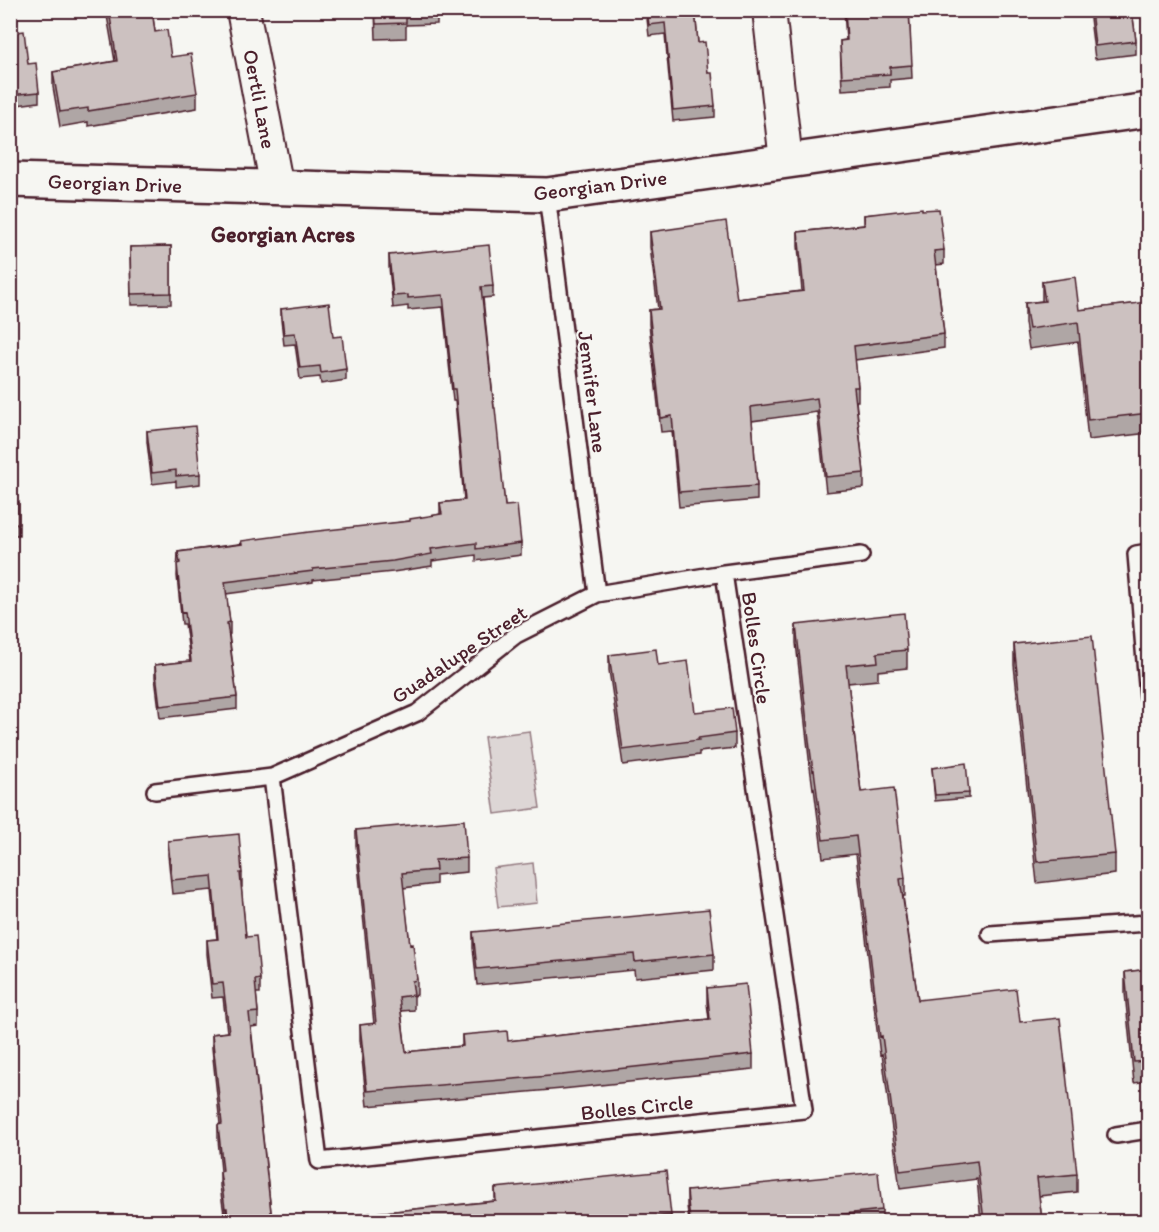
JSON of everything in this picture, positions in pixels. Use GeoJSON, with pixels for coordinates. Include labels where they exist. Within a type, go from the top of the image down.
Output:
{"type":"FeatureCollection","features":[{"type":"Feature","properties":{"kind":"street","name":"Oertli Lane"},"geometry":{"type":"LineString","coordinates":[[243,10],[277,188]]}},
{"type":"Feature","properties":{"kind":"street"},"geometry":{"type":"LineString","coordinates":[[769,10],[786,161]]}},
{"type":"Feature","properties":{"kind":"street","name":"Georgian Drive"},"geometry":{"type":"LineString","coordinates":[[10,180],[547,195],[1149,110]]}},
{"type":"Feature","properties":{"kind":"lane","name":"Jennifer Lane"},"geometry":{"type":"LineString","coordinates":[[547,195],[597,594]]}},
{"type":"Feature","properties":{"kind":"lane"},"geometry":{"type":"LineString","coordinates":[[1149,552],[1136,554],[1149,697]]}},
{"type":"Feature","properties":{"kind":"lane","name":"Guadalupe Street"},"geometry":{"type":"LineString","coordinates":[[155,791],[272,777],[417,712],[516,635],[597,594],[724,573],[861,555]]}},
{"type":"Feature","properties":{"kind":"lane","name":"Bolles Circle"},"geometry":{"type":"LineString","coordinates":[[272,777],[319,1161],[804,1110],[724,573]]}},
{"type":"Feature","properties":{"kind":"lane"},"geometry":{"type":"LineString","coordinates":[[990,934],[1149,923]]}},
{"type":"Feature","properties":{"kind":"lane"},"geometry":{"type":"LineString","coordinates":[[1116,1135],[1149,1130]]}},
{"type":"Feature","properties":{"kind":"shaded area"},"geometry":{"type":"Polygon","coordinates":[[[529,731],[540,808],[495,814],[484,737],[529,731]]]}},
{"type":"Feature","properties":{"kind":"shaded area"},"geometry":{"type":"Polygon","coordinates":[[[533,863],[537,903],[498,907],[493,868],[533,863]]]}},
{"type":"Feature","properties":{"kind":"building"},"geometry":{"type":"Polygon","coordinates":[[[109,10],[152,10],[155,32],[167,30],[171,57],[191,54],[197,93],[88,111],[88,108],[60,112],[53,72],[117,61],[109,10]]]}},
{"type":"Feature","properties":{"kind":"building"},"geometry":{"type":"Polygon","coordinates":[[[375,10],[406,10],[406,23],[376,24],[375,10]]]}},
{"type":"Feature","properties":{"kind":"building"},"geometry":{"type":"Polygon","coordinates":[[[647,10],[695,10],[698,43],[705,42],[708,73],[712,73],[715,106],[673,110],[665,23],[649,25],[647,10]]]}},
{"type":"Feature","properties":{"kind":"building"},"geometry":{"type":"Polygon","coordinates":[[[845,10],[909,10],[912,65],[890,67],[890,74],[842,77],[840,41],[847,40],[845,10]]]}},
{"type":"Feature","properties":{"kind":"building"},"geometry":{"type":"Polygon","coordinates":[[[1091,10],[1132,10],[1136,41],[1095,46],[1091,10]]]}},
{"type":"Feature","properties":{"kind":"building"},"geometry":{"type":"Polygon","coordinates":[[[24,31],[28,64],[36,63],[39,92],[10,95],[10,33],[24,31]]]}},
{"type":"Feature","properties":{"kind":"building"},"geometry":{"type":"Polygon","coordinates":[[[922,208],[922,210],[939,209],[944,250],[934,251],[944,334],[854,346],[858,387],[854,387],[864,473],[826,477],[817,398],[751,407],[757,486],[679,492],[672,416],[661,418],[649,310],[660,309],[650,232],[726,221],[737,299],[804,291],[798,232],[865,225],[864,215],[922,208]]]}},
{"type":"Feature","properties":{"kind":"building"},"geometry":{"type":"Polygon","coordinates":[[[489,245],[493,286],[481,287],[505,506],[517,505],[521,543],[476,549],[476,543],[431,549],[432,554],[393,561],[313,569],[313,571],[225,582],[230,622],[227,623],[237,697],[160,706],[155,665],[191,661],[185,612],[182,613],[178,552],[242,544],[241,541],[410,521],[410,519],[442,514],[440,503],[465,500],[455,389],[453,389],[443,295],[408,298],[408,295],[393,296],[389,255],[489,245]]]}},
{"type":"Feature","properties":{"kind":"building"},"geometry":{"type":"Polygon","coordinates":[[[171,246],[171,293],[131,294],[130,247],[171,246]]]}},
{"type":"Feature","properties":{"kind":"building"},"geometry":{"type":"Polygon","coordinates":[[[1075,277],[1079,310],[1149,302],[1149,413],[1088,420],[1078,322],[1029,329],[1025,303],[1045,301],[1042,282],[1075,277]]]}},
{"type":"Feature","properties":{"kind":"building"},"geometry":{"type":"Polygon","coordinates":[[[329,303],[333,337],[342,336],[346,369],[321,373],[320,366],[300,368],[295,333],[284,334],[281,309],[329,303]]]}},
{"type":"Feature","properties":{"kind":"building"},"geometry":{"type":"Polygon","coordinates":[[[195,426],[200,474],[176,476],[176,470],[152,473],[147,431],[195,426]]]}},
{"type":"Feature","properties":{"kind":"building"},"geometry":{"type":"Polygon","coordinates":[[[10,502],[19,502],[19,524],[10,524],[10,502]]]}},
{"type":"Feature","properties":{"kind":"building"},"geometry":{"type":"Polygon","coordinates":[[[904,613],[907,650],[877,653],[878,662],[846,665],[861,792],[894,788],[905,878],[900,879],[918,1000],[1016,989],[1020,1022],[1060,1018],[1077,1174],[1037,1178],[1042,1221],[984,1221],[977,1161],[900,1171],[882,1036],[880,1037],[856,836],[823,840],[796,625],[904,613]]]}},
{"type":"Feature","properties":{"kind":"building"},"geometry":{"type":"Polygon","coordinates":[[[1092,636],[1115,854],[1037,862],[1014,644],[1092,636]]]}},
{"type":"Feature","properties":{"kind":"building"},"geometry":{"type":"Polygon","coordinates":[[[656,649],[658,665],[688,661],[695,712],[732,708],[735,733],[623,750],[609,655],[656,649]]]}},
{"type":"Feature","properties":{"kind":"building"},"geometry":{"type":"Polygon","coordinates":[[[966,763],[969,793],[935,795],[932,768],[966,763]]]}},
{"type":"Feature","properties":{"kind":"building"},"geometry":{"type":"Polygon","coordinates":[[[464,820],[467,858],[435,860],[436,870],[402,873],[410,945],[413,944],[417,980],[412,981],[414,995],[399,997],[406,1052],[463,1046],[462,1035],[507,1031],[508,1041],[710,1019],[707,988],[746,984],[753,1054],[562,1075],[367,1091],[360,1025],[376,1023],[356,830],[464,820]]]}},
{"type":"Feature","properties":{"kind":"building"},"geometry":{"type":"Polygon","coordinates":[[[239,834],[246,937],[256,936],[260,979],[255,980],[258,1012],[249,1013],[272,1221],[228,1221],[220,1172],[223,1171],[218,1125],[222,1124],[212,1034],[229,1032],[223,983],[212,984],[207,940],[218,939],[212,876],[172,880],[168,841],[239,834]]]}},
{"type":"Feature","properties":{"kind":"building"},"geometry":{"type":"Polygon","coordinates":[[[709,909],[714,954],[635,962],[634,954],[477,969],[473,932],[709,909]]]}},
{"type":"Feature","properties":{"kind":"building"},"geometry":{"type":"Polygon","coordinates":[[[1149,969],[1149,1061],[1134,1062],[1125,972],[1149,969]]]}},
{"type":"Feature","properties":{"kind":"building"},"geometry":{"type":"Polygon","coordinates":[[[666,1171],[671,1215],[608,1221],[608,1218],[572,1221],[294,1221],[496,1201],[495,1188],[666,1171]]]}},
{"type":"Feature","properties":{"kind":"building"},"geometry":{"type":"Polygon","coordinates":[[[878,1172],[882,1210],[787,1221],[690,1221],[687,1191],[878,1172]]]}},
{"type":"Feature","properties":{"kind":"building"},"geometry":{"type":"Polygon","coordinates":[[[1149,1216],[1149,1221],[1092,1221],[1149,1216]]]}},
{"type":"Feature","properties":{"kind":"district","name":"Georgian Acres"},"geometry":{"type":"Point","coordinates":[283,234]}}]}
